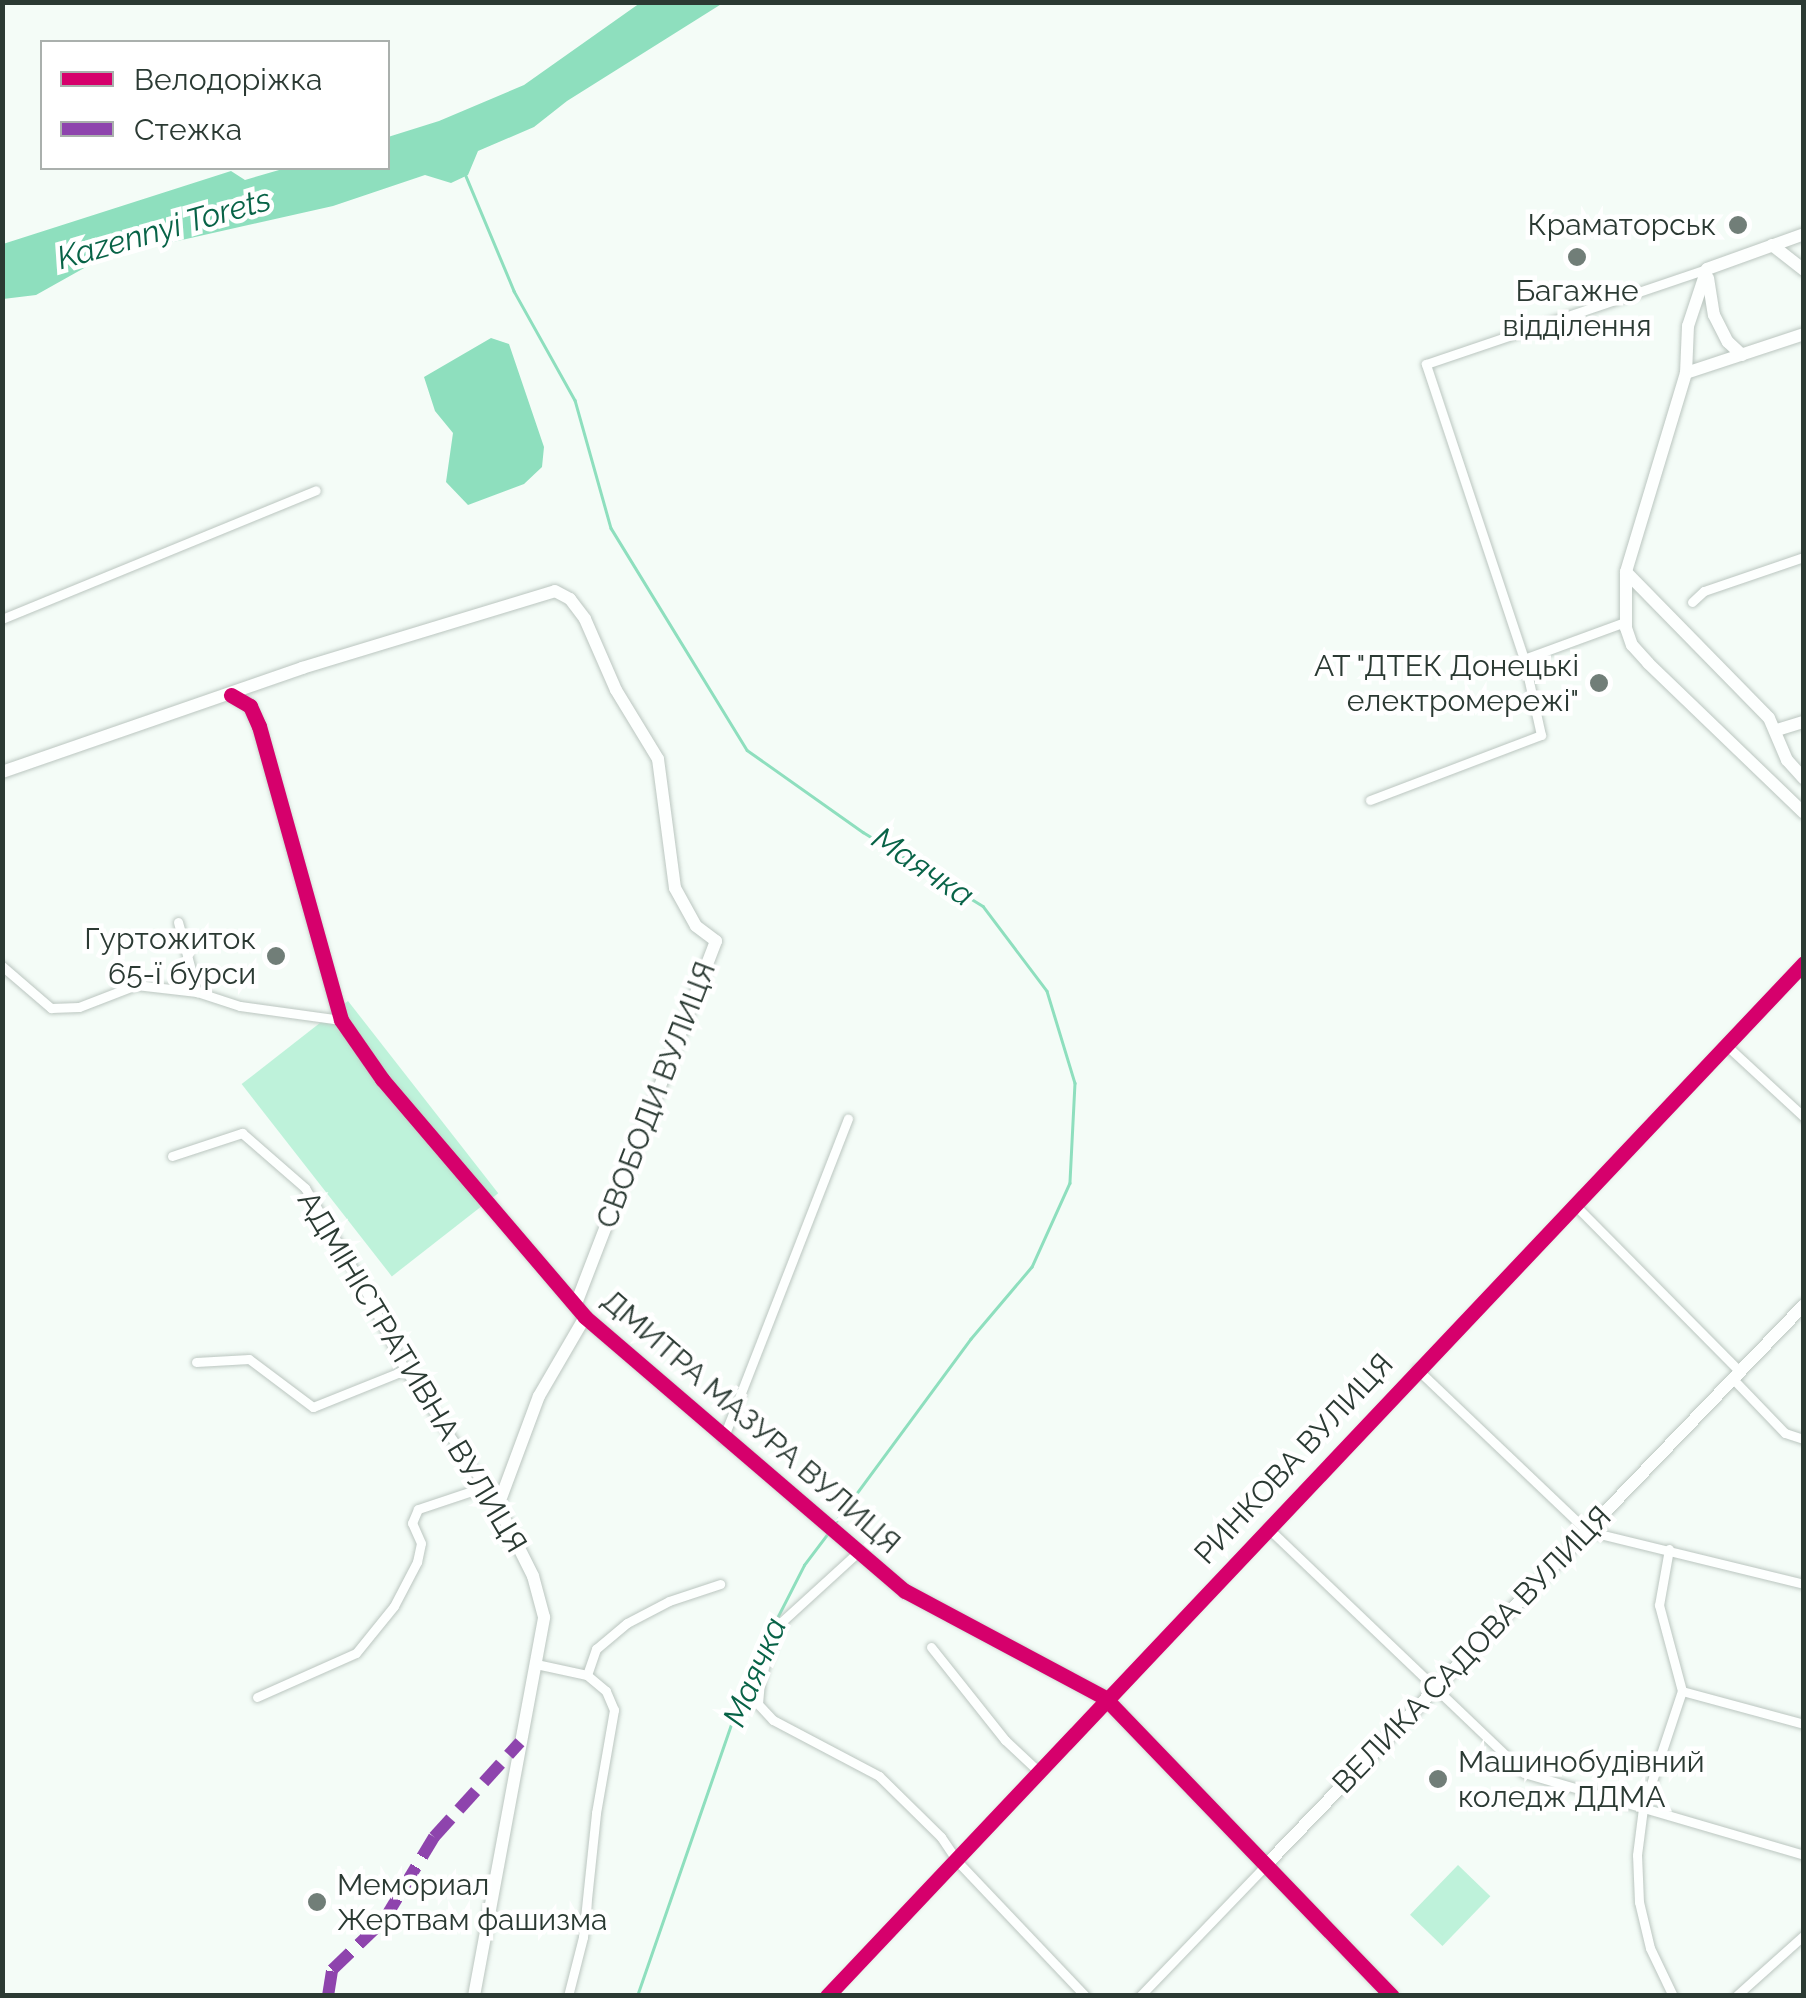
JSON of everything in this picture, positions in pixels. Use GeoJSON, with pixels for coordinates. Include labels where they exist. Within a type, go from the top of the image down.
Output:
{"type":"FeatureCollection","features":[{"type":"Feature","properties":{"kind":"street"},"geometry":{"type":"LineString","coordinates":[[1370,800],[1542,735],[1524,659],[1426,364],[1804,234]]}},
{"type":"Feature","properties":{"kind":"street"},"geometry":{"type":"LineString","coordinates":[[1772,245],[1804,270]]}},
{"type":"Feature","properties":{"kind":"street"},"geometry":{"type":"LineString","coordinates":[[1708,269],[1714,314],[1728,342],[1742,355]]}},
{"type":"Feature","properties":{"kind":"street"},"geometry":{"type":"LineString","coordinates":[[1708,269],[1688,326],[1686,372],[1666,426],[1626,572],[1625,622],[1632,645],[1648,663],[1804,813]]}},
{"type":"Feature","properties":{"kind":"street"},"geometry":{"type":"LineString","coordinates":[[1686,372],[1804,334]]}},
{"type":"Feature","properties":{"kind":"street"},"geometry":{"type":"LineString","coordinates":[[2,618],[316,490]]}},
{"type":"Feature","properties":{"kind":"street"},"geometry":{"type":"LineString","coordinates":[[1692,602],[1704,591],[1804,556]]}},
{"type":"Feature","properties":{"kind":"street"},"geometry":{"type":"LineString","coordinates":[[1626,572],[1777,730],[1786,760],[1804,779]]}},
{"type":"Feature","properties":{"kind":"street","name":"СВОБОДИ ВУЛИЦЯ"},"geometry":{"type":"LineString","coordinates":[[231,695],[302,668],[556,592],[563,594],[585,619],[616,690],[658,759],[675,888],[696,926],[716,941],[576,1304]]}},
{"type":"Feature","properties":{"kind":"street"},"geometry":{"type":"LineString","coordinates":[[1524,659],[1625,622]]}},
{"type":"Feature","properties":{"kind":"street"},"geometry":{"type":"LineString","coordinates":[[2,772],[231,695]]}},
{"type":"Feature","properties":{"kind":"street","name":"ДМИТРА МАЗУРА ВУЛИЦЯ"},"geometry":{"type":"LineString","coordinates":[[231,695],[250,706],[258,726],[341,1020],[382,1079],[585,1317],[808,1512],[906,1591],[1105,1698],[1392,1996]]}},
{"type":"Feature","properties":{"kind":"street"},"geometry":{"type":"LineString","coordinates":[[1777,730],[1804,722]]}},
{"type":"Feature","properties":{"kind":"street"},"geometry":{"type":"LineString","coordinates":[[178,922],[197,992]]}},
{"type":"Feature","properties":{"kind":"street","name":"РИНКОВА ВУЛИЦЯ"},"geometry":{"type":"LineString","coordinates":[[828,1996],[958,1862],[1105,1698],[1804,963]]}},
{"type":"Feature","properties":{"kind":"street"},"geometry":{"type":"LineString","coordinates":[[2,966],[51,1008],[79,1007],[136,985],[156,984],[240,1006],[341,1020]]}},
{"type":"Feature","properties":{"kind":"street"},"geometry":{"type":"LineString","coordinates":[[1726,1044],[1804,1117]]}},
{"type":"Feature","properties":{"kind":"street"},"geometry":{"type":"LineString","coordinates":[[724,1439],[848,1118]]}},
{"type":"Feature","properties":{"kind":"street","name":"АДМІНІСТРАТИВНА ВУЛИЦЯ"},"geometry":{"type":"LineString","coordinates":[[172,1156],[242,1133],[305,1188],[362,1282],[405,1370],[487,1486],[534,1576],[544,1617],[474,1996]]}},
{"type":"Feature","properties":{"kind":"street"},"geometry":{"type":"LineString","coordinates":[[1575,1205],[1737,1376],[1785,1433],[1804,1439]]}},
{"type":"Feature","properties":{"kind":"street","name":"ВЕЛИКА САДОВА ВУЛИЦЯ"},"geometry":{"type":"LineString","coordinates":[[1140,1996],[1804,1305]]}},
{"type":"Feature","properties":{"kind":"street"},"geometry":{"type":"LineString","coordinates":[[498,1506],[539,1396],[585,1317]]}},
{"type":"Feature","properties":{"kind":"street"},"geometry":{"type":"LineString","coordinates":[[196,1362],[249,1359],[312,1406],[405,1370]]}},
{"type":"Feature","properties":{"kind":"street"},"geometry":{"type":"LineString","coordinates":[[1417,1369],[1587,1531],[1804,1584]]}},
{"type":"Feature","properties":{"kind":"street"},"geometry":{"type":"LineString","coordinates":[[257,1698],[356,1653],[394,1606],[417,1562],[421,1543],[412,1523],[418,1510],[487,1486]]}},
{"type":"Feature","properties":{"kind":"street"},"geometry":{"type":"LineString","coordinates":[[1268,1528],[1524,1773],[1804,1855]]}},
{"type":"Feature","properties":{"kind":"street"},"geometry":{"type":"LineString","coordinates":[[853,1549],[776,1627],[760,1680],[758,1704],[773,1720],[878,1776],[941,1837],[958,1862],[1085,1996]]}},
{"type":"Feature","properties":{"kind":"street"},"geometry":{"type":"LineString","coordinates":[[1669,1549],[1658,1604],[1682,1691],[1643,1808],[1636,1855],[1639,1902],[1650,1948],[1672,1996]]}},
{"type":"Feature","properties":{"kind":"street"},"geometry":{"type":"LineString","coordinates":[[587,1675],[596,1649],[627,1623],[669,1601],[720,1584]]}},
{"type":"Feature","properties":{"kind":"street"},"geometry":{"type":"LineString","coordinates":[[931,1647],[1005,1740],[1038,1771]]}},
{"type":"Feature","properties":{"kind":"street"},"geometry":{"type":"LineString","coordinates":[[536,1664],[587,1675],[606,1691],[614,1710],[596,1813],[583,1937],[568,1996]]}},
{"type":"Feature","properties":{"kind":"street"},"geometry":{"type":"LineString","coordinates":[[1682,1691],[1804,1724]]}},
{"type":"Feature","properties":{"kind":"street"},"geometry":{"type":"LineString","coordinates":[[1736,1996],[1804,1935]]}},
{"type":"Feature","properties":{"kind":"shaded area"},"geometry":{"type":"Polygon","coordinates":[[[348,1001],[498,1193],[392,1276],[242,1084],[348,1001]]]}},
{"type":"Feature","properties":{"kind":"shaded area"},"geometry":{"type":"Polygon","coordinates":[[[1458,1865],[1490,1896],[1442,1946],[1410,1915],[1458,1865]]]}},
{"type":"Feature","properties":{"kind":"water","name":"Kazennyi Torets"},"geometry":{"type":"Polygon","coordinates":[[[640,3],[723,3],[567,101],[534,127],[478,151],[468,175],[451,183],[425,175],[333,206],[102,258],[36,295],[3,299],[3,244],[231,171],[245,180],[279,170],[390,170],[390,136],[439,121],[524,85],[640,3]]]}},
{"type":"Feature","properties":{"kind":"water"},"geometry":{"type":"Polygon","coordinates":[[[491,338],[509,344],[544,447],[542,467],[524,484],[468,505],[446,482],[453,433],[435,411],[424,377],[491,338]]]}},
{"type":"Feature","properties":{"kind":"waterway","name":"Маячка"},"geometry":{"type":"LineString","coordinates":[[466,176],[514,291],[575,400],[611,528],[747,750],[863,832],[983,906],[1047,991],[1075,1083],[1070,1183],[1032,1267],[971,1339],[836,1522]]}},
{"type":"Feature","properties":{"kind":"waterway","name":"Маячка"},"geometry":{"type":"LineString","coordinates":[[774,1624],[804,1565],[828,1533]]}},
{"type":"Feature","properties":{"kind":"waterway","name":"Маячка"},"geometry":{"type":"LineString","coordinates":[[637,1996],[749,1672],[770,1631]]}},
{"type":"Feature","properties":{"kind":"marked path"},"geometry":{"type":"LineString","coordinates":[[328,1996],[332,1970],[384,1920],[434,1837],[520,1742]]}},
{"type":"Feature","properties":{"kind":"cycle path"},"geometry":{"type":"LineString","coordinates":[[231,695],[250,706],[259,726],[341,1020],[382,1079],[585,1317],[905,1591],[1105,1698],[1392,1996]]}},
{"type":"Feature","properties":{"kind":"cycle path"},"geometry":{"type":"LineString","coordinates":[[827,1996],[1804,963]]}},
{"type":"Feature","properties":{"kind":"place","name":"Краматорськ"},"geometry":{"type":"Point","coordinates":[1738,225]}},
{"type":"Feature","properties":{"kind":"place","name":"Багажне відділення"},"geometry":{"type":"Point","coordinates":[1577,257]}},
{"type":"Feature","properties":{"kind":"place","name":"АТ \"ДТЕК Донецькі електромережі\""},"geometry":{"type":"Point","coordinates":[1599,683]}},
{"type":"Feature","properties":{"kind":"place","name":"Гуртожиток 65-ї бурси"},"geometry":{"type":"Point","coordinates":[276,956]}},
{"type":"Feature","properties":{"kind":"place","name":"Машинобудівний коледж ДДМА"},"geometry":{"type":"Point","coordinates":[1438,1779]}},
{"type":"Feature","properties":{"kind":"place","name":"Мемориал Жертвам фашизма"},"geometry":{"type":"Point","coordinates":[317,1902]}}]}
